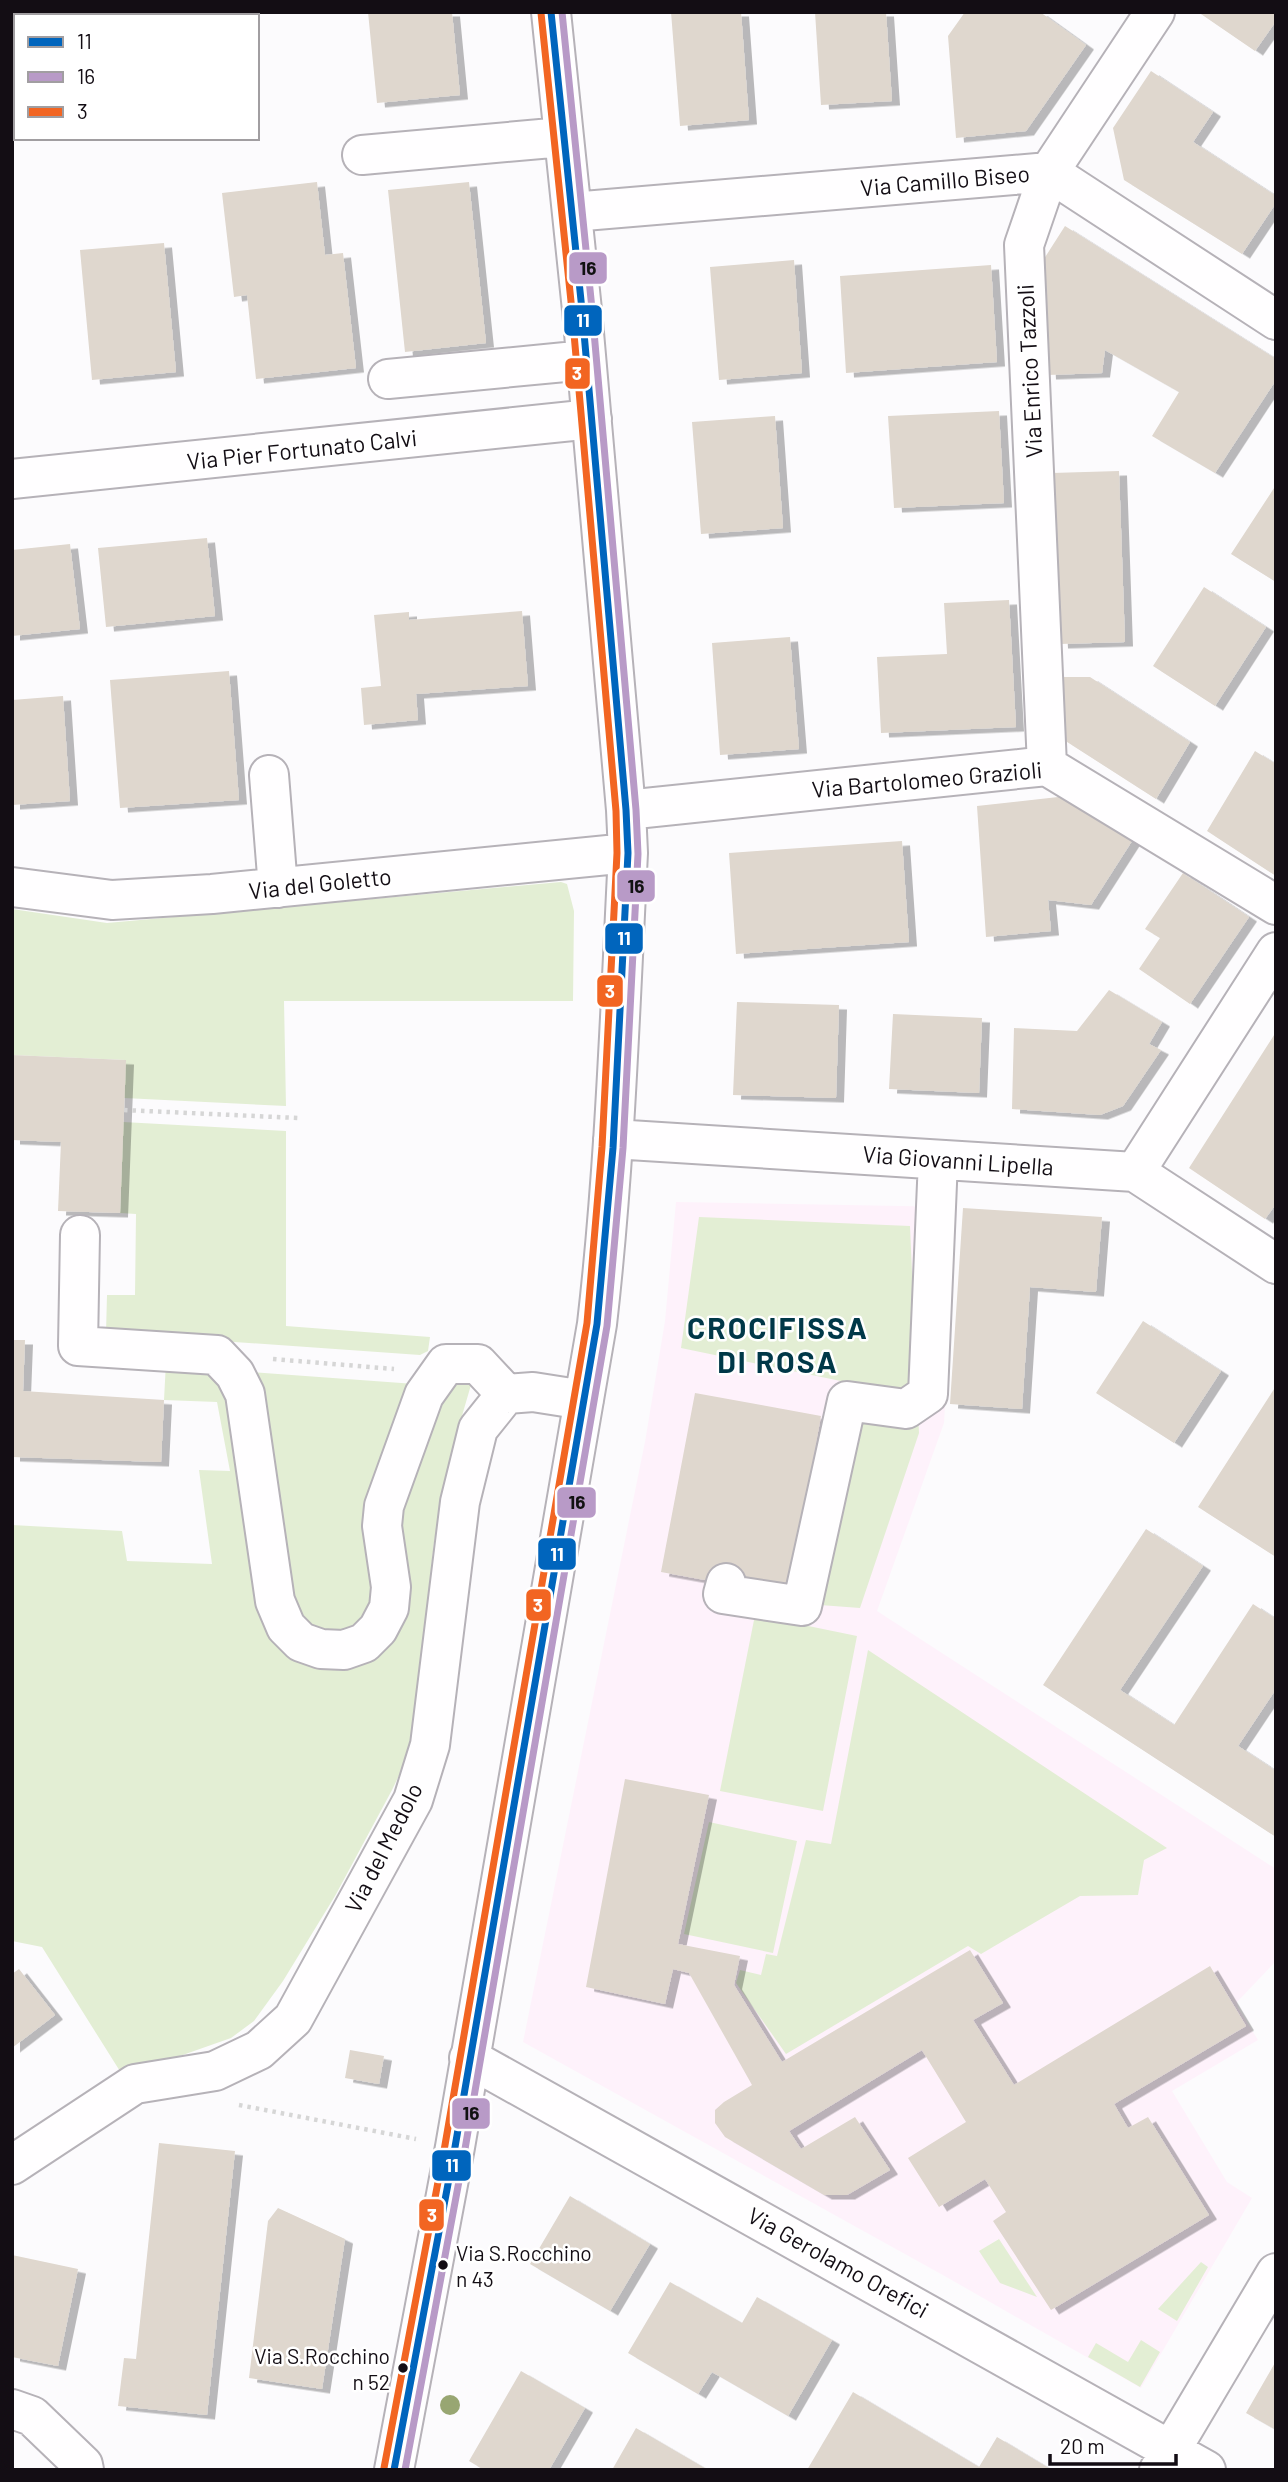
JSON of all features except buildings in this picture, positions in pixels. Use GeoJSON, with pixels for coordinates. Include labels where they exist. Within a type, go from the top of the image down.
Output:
{"type":"FeatureCollection","features":[{"type":"Feature","properties":{"kind":"street"},"geometry":{"type":"LineString","coordinates":[[394,2470],[455,2147],[597,1324],[606,1249],[628,853],[592,419],[551,12]]}},
{"type":"Feature","properties":{"kind":"street","name":"Via Enrico Tazzoli"},"geometry":{"type":"LineString","coordinates":[[1047,766],[1024,245],[1049,173],[1155,12]]}},
{"type":"Feature","properties":{"kind":"street"},"geometry":{"type":"LineString","coordinates":[[362,155],[563,137]]}},
{"type":"Feature","properties":{"kind":"street","name":"Via Camillo Biseo"},"geometry":{"type":"LineString","coordinates":[[572,212],[1049,173],[1276,320]]}},
{"type":"Feature","properties":{"kind":"street"},"geometry":{"type":"LineString","coordinates":[[388,379],[586,360]]}},
{"type":"Feature","properties":{"kind":"street","name":"Via Pier Fortunato Calvi"},"geometry":{"type":"LineString","coordinates":[[12,480],[592,419]]}},
{"type":"Feature","properties":{"kind":"street","name":"Via Bartolomeo Grazioli"},"geometry":{"type":"LineString","coordinates":[[626,810],[1047,766],[1276,905]]}},
{"type":"Feature","properties":{"kind":"street"},"geometry":{"type":"LineString","coordinates":[[269,775],[278,888]]}},
{"type":"Feature","properties":{"kind":"street","name":"Via del Goletto"},"geometry":{"type":"LineString","coordinates":[[12,887],[112,900],[278,888],[628,853]]}},
{"type":"Feature","properties":{"kind":"street"},"geometry":{"type":"LineString","coordinates":[[1135,1172],[1276,952]]}},
{"type":"Feature","properties":{"kind":"street","name":"Via Giovanni Lipella"},"geometry":{"type":"LineString","coordinates":[[613,1139],[1135,1172],[1276,1264]]}},
{"type":"Feature","properties":{"kind":"street"},"geometry":{"type":"LineString","coordinates":[[726,1583],[723,1594],[802,1606],[847,1401],[906,1409],[928,1394],[938,1160]]}},
{"type":"Feature","properties":{"kind":"street"},"geometry":{"type":"LineString","coordinates":[[80,1235],[78,1346],[217,1355],[235,1374],[245,1394],[275,1601],[286,1627],[301,1642],[321,1649],[344,1650],[364,1643],[378,1629],[389,1608],[391,1587],[382,1526],[384,1506],[424,1395],[452,1352],[478,1364],[506,1394],[533,1392],[584,1400]]}},
{"type":"Feature","properties":{"kind":"street","name":"Via del Medolo"},"geometry":{"type":"LineString","coordinates":[[12,2165],[135,2084],[215,2071],[259,2050],[293,2019],[413,1801],[430,1745],[460,1502],[478,1429],[506,1394]]}},
{"type":"Feature","properties":{"kind":"street","name":"Via Gerolamo Orefici"},"geometry":{"type":"LineString","coordinates":[[469,2058],[1165,2459],[1206,2470]]}},
{"type":"Feature","properties":{"kind":"street"},"geometry":{"type":"LineString","coordinates":[[1165,2459],[1276,2273]]}},
{"type":"Feature","properties":{"kind":"street"},"geometry":{"type":"LineString","coordinates":[[12,2409],[32,2416],[83,2465],[83,2470]]}},
{"type":"Feature","properties":{"kind":"path"},"geometry":{"type":"LineString","coordinates":[[124,1110],[298,1118]]}},
{"type":"Feature","properties":{"kind":"path"},"geometry":{"type":"LineString","coordinates":[[217,1355],[416,1370],[452,1352]]}},
{"type":"Feature","properties":{"kind":"path"},"geometry":{"type":"LineString","coordinates":[[229,2103],[455,2147]]}},
{"type":"Feature","properties":{"kind":"shaded area"},"geometry":{"type":"Polygon","coordinates":[[[676,1202],[957,1207],[944,1423],[877,1611],[1276,1869],[1276,1961],[1237,2002],[1258,2040],[1172,2091],[1227,2182],[1252,2198],[1141,2388],[523,2042],[645,1442],[665,1321],[676,1202]],[[998,2239],[979,2252],[1036,2296],[998,2239]]]}},
{"type":"Feature","properties":{"kind":"green space"},"geometry":{"type":"Polygon","coordinates":[[[561,882],[567,884],[574,911],[573,1001],[284,1001],[286,1106],[124,1098],[125,1060],[12,1055],[12,909],[107,923],[561,882]]]}},
{"type":"Feature","properties":{"kind":"green space"},"geometry":{"type":"Polygon","coordinates":[[[123,1122],[286,1131],[286,1326],[430,1337],[428,1351],[420,1355],[106,1333],[107,1295],[135,1295],[136,1214],[120,1213],[123,1122]]]}},
{"type":"Feature","properties":{"kind":"green space"},"geometry":{"type":"Polygon","coordinates":[[[699,1217],[910,1226],[919,1433],[860,1608],[820,1605],[865,1386],[681,1348],[699,1217]]]}},
{"type":"Feature","properties":{"kind":"green space"},"geometry":{"type":"Polygon","coordinates":[[[166,1362],[196,1363],[231,1388],[264,1609],[369,1659],[396,1516],[443,1388],[454,1380],[473,1378],[450,1457],[434,1542],[414,1727],[405,1763],[392,1790],[335,1896],[283,1981],[254,2021],[231,2038],[123,2076],[42,1947],[12,1941],[12,1525],[122,1531],[127,1561],[212,1564],[199,1470],[230,1471],[217,1402],[164,1400],[166,1362]]]}},
{"type":"Feature","properties":{"kind":"green space"},"geometry":{"type":"Polygon","coordinates":[[[252,1372],[415,1384],[373,1608],[353,1630],[323,1633],[297,1618],[252,1372]]]}},
{"type":"Feature","properties":{"kind":"green space"},"geometry":{"type":"Polygon","coordinates":[[[755,1615],[857,1636],[823,1811],[720,1791],[755,1615]]]}},
{"type":"Feature","properties":{"kind":"green space"},"geometry":{"type":"Polygon","coordinates":[[[868,1650],[1167,1848],[1144,1860],[1138,1895],[1080,1896],[981,1954],[968,1946],[786,2054],[736,1983],[740,1970],[761,1975],[766,1954],[777,1956],[806,1840],[831,1844],[868,1650]]]}},
{"type":"Feature","properties":{"kind":"green space"},"geometry":{"type":"Polygon","coordinates":[[[709,1822],[797,1841],[773,1953],[684,1934],[709,1822]]]}},
{"type":"Feature","properties":{"kind":"green space"},"geometry":{"type":"Polygon","coordinates":[[[999,2239],[1037,2297],[1000,2283],[979,2251],[999,2239]]]}},
{"type":"Feature","properties":{"kind":"green space"},"geometry":{"type":"Polygon","coordinates":[[[1201,2262],[1208,2267],[1177,2321],[1158,2309],[1201,2262]]]}},
{"type":"Feature","properties":{"kind":"green space"},"geometry":{"type":"Polygon","coordinates":[[[1141,2340],[1160,2352],[1140,2387],[1088,2357],[1096,2343],[1128,2362],[1141,2340]]]}},
{"type":"Feature","properties":{"kind":"transit line","name":"11"},"geometry":{"type":"LineString","coordinates":[[394,2470],[455,2147],[597,1324],[613,1148],[628,853],[626,810],[582,310],[551,12]]}},
{"type":"Feature","properties":{"kind":"transit line","name":"16"},"geometry":{"type":"LineString","coordinates":[[405,2470],[465,2149],[607,1326],[623,1148],[638,854],[636,810],[592,309],[562,12]]}},
{"type":"Feature","properties":{"kind":"transit line","name":"3"},"geometry":{"type":"LineString","coordinates":[[384,2468],[445,2145],[587,1323],[602,1147],[617,853],[616,811],[572,311],[541,13]]}},
{"type":"Feature","properties":{"kind":"place","name":"Via S.Rocchino n 43"},"geometry":{"type":"Point","coordinates":[443,2265]}},
{"type":"Feature","properties":{"kind":"place","name":"Via S.Rocchino n 52"},"geometry":{"type":"Point","coordinates":[403,2368]}},
{"type":"Feature","properties":{"kind":"district","name":"CROCIFISSA DI ROSA"},"geometry":{"type":"Point","coordinates":[778,1346]}}]}
